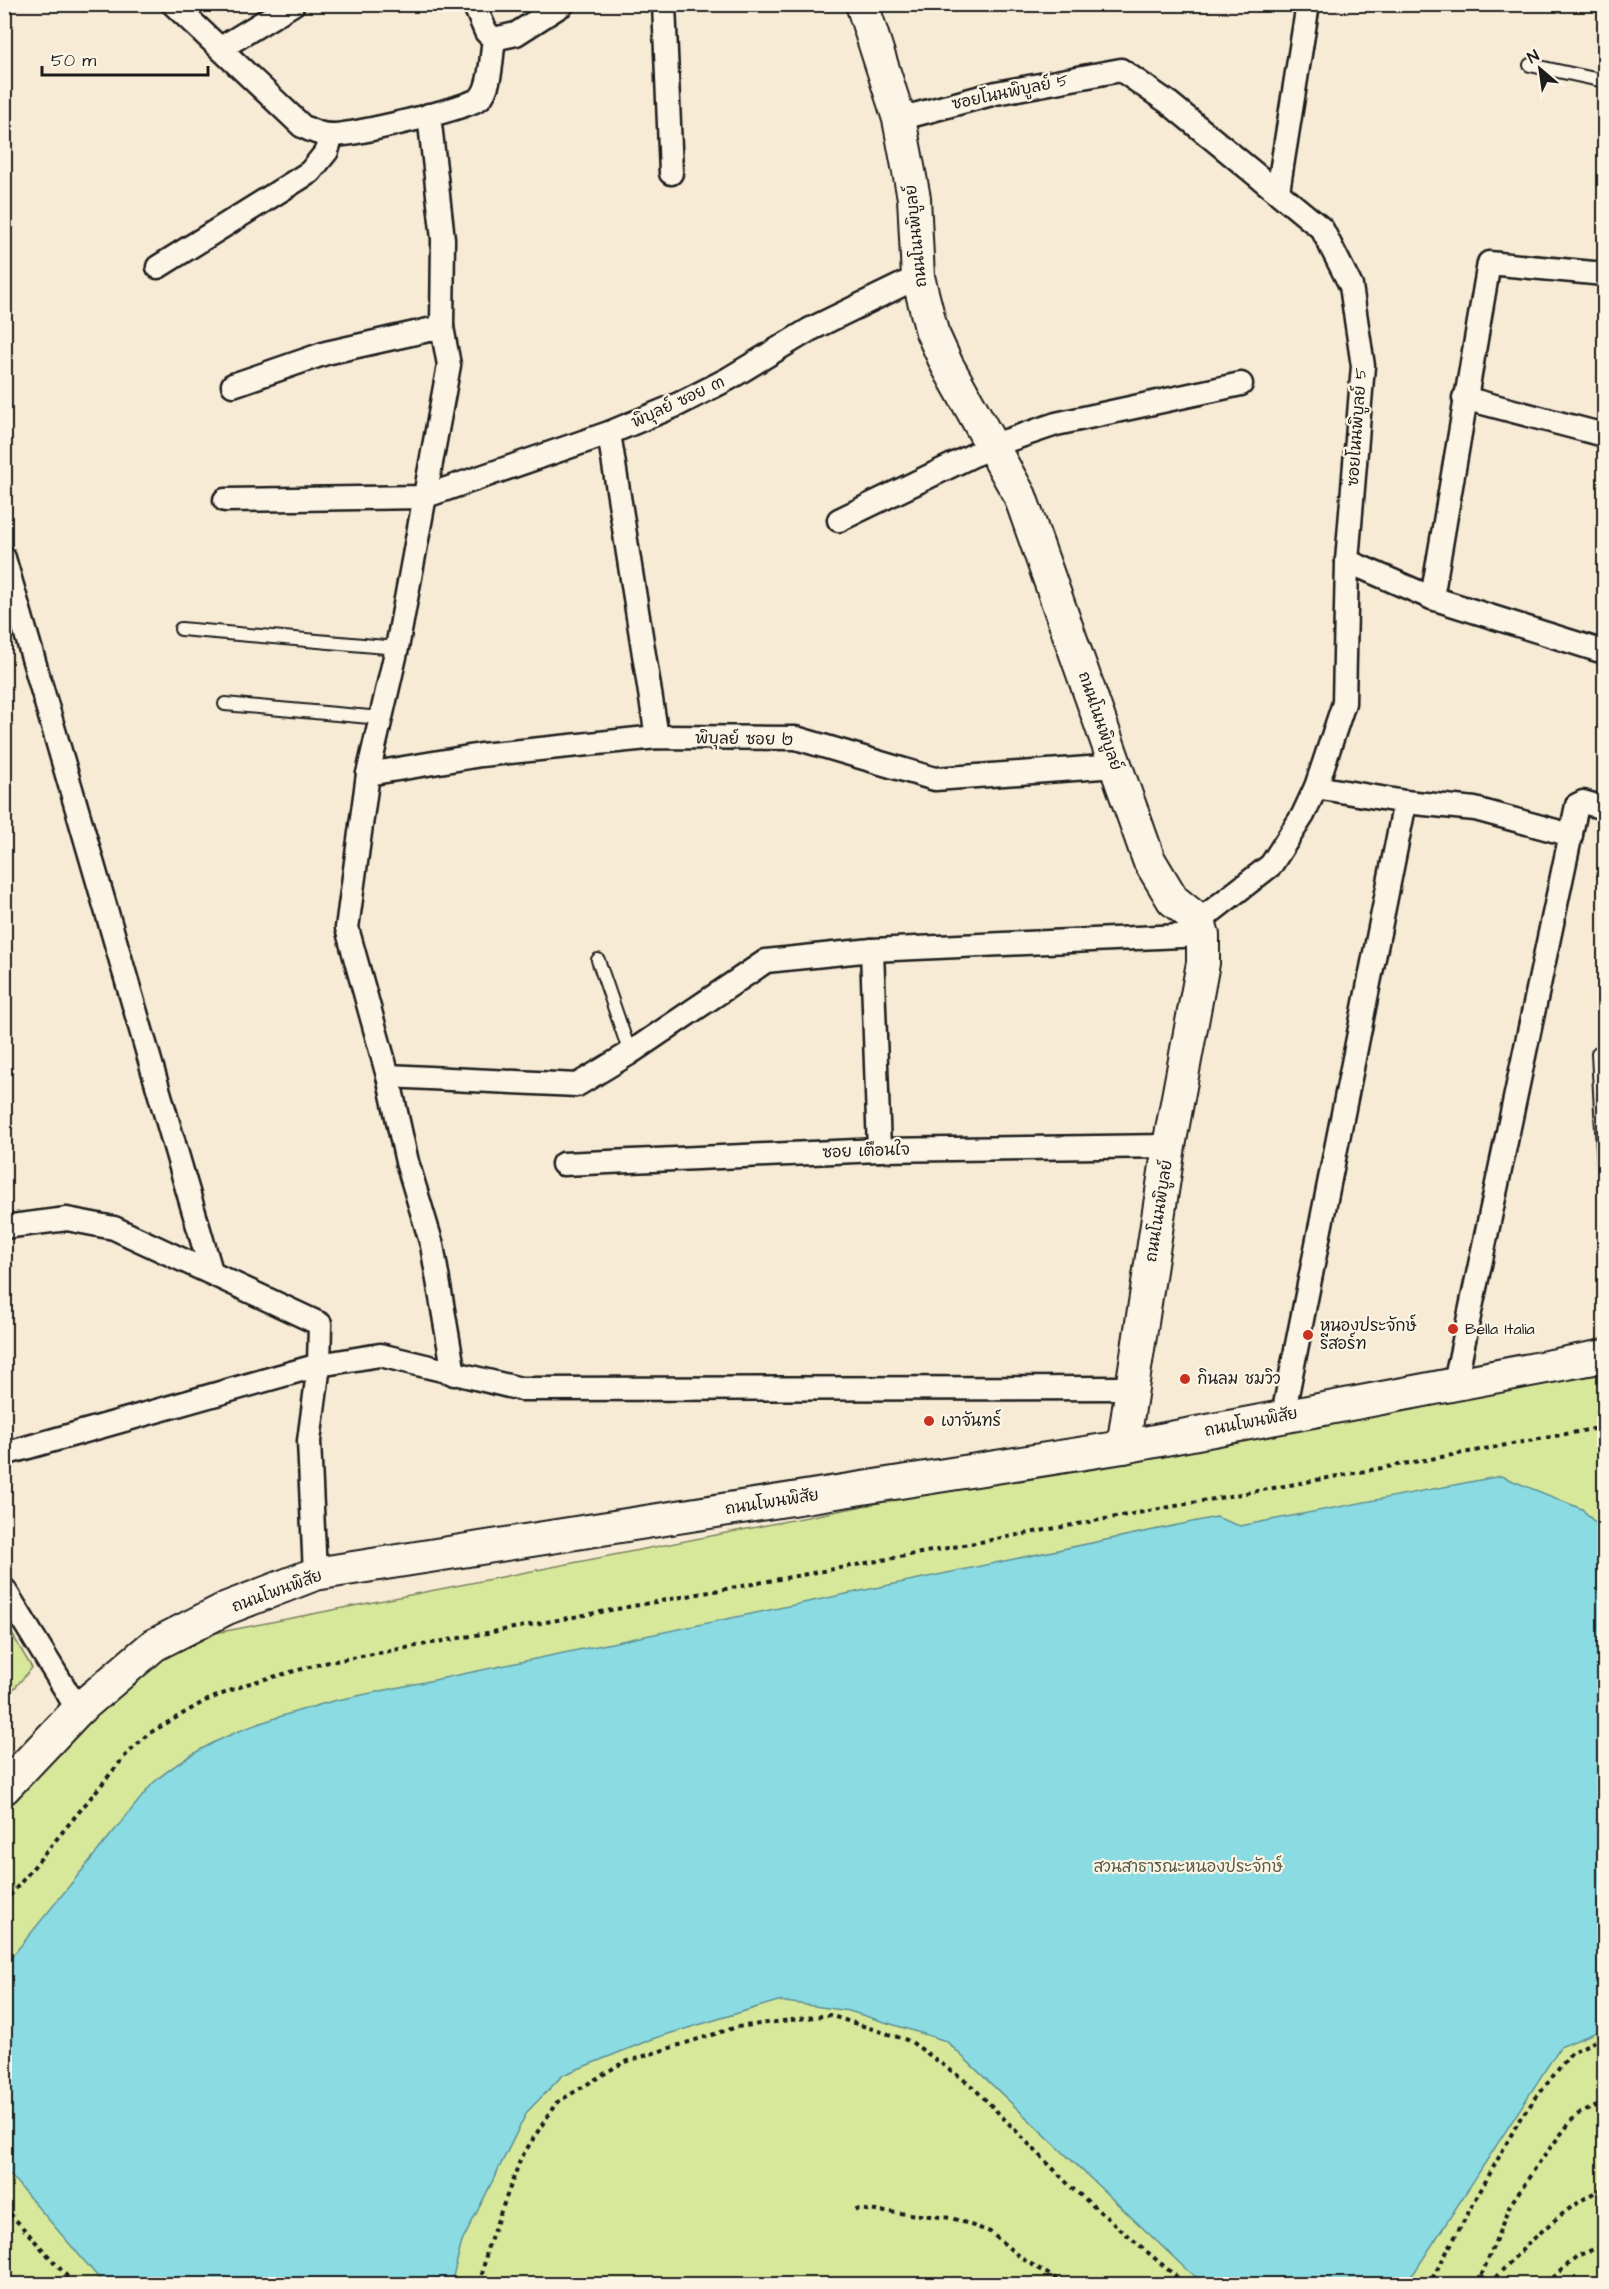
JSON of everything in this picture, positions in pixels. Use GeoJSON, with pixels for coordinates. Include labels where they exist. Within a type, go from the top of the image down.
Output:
{"type":"FeatureCollection","features":[{"type":"Feature","properties":{"kind":"street"},"geometry":{"type":"LineString","coordinates":[[173,4],[302,126],[312,132],[332,135],[429,115],[471,103],[480,98],[486,88],[494,39]]}},
{"type":"Feature","properties":{"kind":"street"},"geometry":{"type":"LineString","coordinates":[[221,48],[293,4]]}},
{"type":"Feature","properties":{"kind":"street"},"geometry":{"type":"LineString","coordinates":[[474,4],[486,32],[494,39]]}},
{"type":"Feature","properties":{"kind":"street"},"geometry":{"type":"LineString","coordinates":[[494,39],[516,34],[563,4]]}},
{"type":"Feature","properties":{"kind":"street"},"geometry":{"type":"LineString","coordinates":[[664,4],[671,173]]}},
{"type":"Feature","properties":{"kind":"street","name":"ถนนโนนพิบูลย์"},"geometry":{"type":"LineString","coordinates":[[862,4],[899,119],[914,198],[918,277],[932,332],[947,365],[994,445],[1020,496],[1149,860],[1173,900],[1201,928],[1203,963],[1168,1146],[1123,1447]]}},
{"type":"Feature","properties":{"kind":"street"},"geometry":{"type":"LineString","coordinates":[[1278,191],[1308,4]]}},
{"type":"Feature","properties":{"kind":"street","name":"ซอยโนนพิบูลย์ 5"},"geometry":{"type":"LineString","coordinates":[[899,119],[996,93],[1121,70],[1169,103],[1322,229],[1351,286],[1363,366],[1347,561],[1344,703],[1316,787],[1303,815],[1271,865],[1201,928]]}},
{"type":"Feature","properties":{"kind":"street"},"geometry":{"type":"LineString","coordinates":[[429,115],[443,239],[442,327],[449,365],[397,648],[368,774],[348,928],[388,1076],[407,1162],[432,1245],[454,1374]]}},
{"type":"Feature","properties":{"kind":"street"},"geometry":{"type":"LineString","coordinates":[[158,267],[310,172],[327,151],[332,135]]}},
{"type":"Feature","properties":{"kind":"street"},"geometry":{"type":"LineString","coordinates":[[1432,598],[1464,398],[1489,263],[1605,274]]}},
{"type":"Feature","properties":{"kind":"street","name":"พิบุลย์ ซอย ๓"},"geometry":{"type":"LineString","coordinates":[[225,500],[423,498],[609,433],[679,404],[728,379],[809,330],[918,277]]}},
{"type":"Feature","properties":{"kind":"street"},"geometry":{"type":"LineString","coordinates":[[233,385],[326,352],[442,327]]}},
{"type":"Feature","properties":{"kind":"street"},"geometry":{"type":"LineString","coordinates":[[839,520],[994,445],[1056,424],[1241,384]]}},
{"type":"Feature","properties":{"kind":"street"},"geometry":{"type":"LineString","coordinates":[[1464,398],[1605,435]]}},
{"type":"Feature","properties":{"kind":"street"},"geometry":{"type":"LineString","coordinates":[[609,433],[657,737]]}},
{"type":"Feature","properties":{"kind":"street"},"geometry":{"type":"LineString","coordinates":[[4,558],[211,1271]]}},
{"type":"Feature","properties":{"kind":"street"},"geometry":{"type":"LineString","coordinates":[[1347,561],[1432,598],[1605,652]]}},
{"type":"Feature","properties":{"kind":"street","name":"พิบุลย์ ซอย ๒"},"geometry":{"type":"LineString","coordinates":[[368,774],[481,755],[657,737],[796,738],[935,779],[1116,766]]}},
{"type":"Feature","properties":{"kind":"street"},"geometry":{"type":"LineString","coordinates":[[1316,787],[1405,802],[1475,809],[1572,835]]}},
{"type":"Feature","properties":{"kind":"street"},"geometry":{"type":"LineString","coordinates":[[1283,1415],[1405,802]]}},
{"type":"Feature","properties":{"kind":"street"},"geometry":{"type":"LineString","coordinates":[[1455,1383],[1580,803],[1605,808]]}},
{"type":"Feature","properties":{"kind":"street"},"geometry":{"type":"LineString","coordinates":[[388,1076],[577,1085],[630,1053],[766,961],[872,950],[1201,928]]}},
{"type":"Feature","properties":{"kind":"street"},"geometry":{"type":"LineString","coordinates":[[872,950],[879,1150]]}},
{"type":"Feature","properties":{"kind":"street","name":"ซอย เตือนใจ"},"geometry":{"type":"LineString","coordinates":[[563,1164],[879,1150],[1168,1146]]}},
{"type":"Feature","properties":{"kind":"street"},"geometry":{"type":"LineString","coordinates":[[4,1227],[67,1219],[114,1228],[211,1271],[320,1324],[319,1365],[309,1441],[315,1574]]}},
{"type":"Feature","properties":{"kind":"street"},"geometry":{"type":"LineString","coordinates":[[4,1454],[319,1365],[380,1355],[521,1389],[1132,1388]]}},
{"type":"Feature","properties":{"kind":"street","name":"ถนนโพนพิสัย"},"geometry":{"type":"LineString","coordinates":[[4,1788],[78,1710],[154,1646],[227,1608],[315,1574],[1123,1447],[1605,1356]]}},
{"type":"Feature","properties":{"kind":"street"},"geometry":{"type":"LineString","coordinates":[[4,1589],[78,1710]]}},
{"type":"Feature","properties":{"kind":"lane"},"geometry":{"type":"LineString","coordinates":[[1530,65],[1605,81]]}},
{"type":"Feature","properties":{"kind":"lane"},"geometry":{"type":"LineString","coordinates":[[181,630],[397,648]]}},
{"type":"Feature","properties":{"kind":"lane"},"geometry":{"type":"LineString","coordinates":[[225,704],[381,718]]}},
{"type":"Feature","properties":{"kind":"lane"},"geometry":{"type":"LineString","coordinates":[[598,960],[630,1053]]}},
{"type":"Feature","properties":{"kind":"lane"},"geometry":{"type":"LineString","coordinates":[[1598,1053],[1605,1169]]}},
{"type":"Feature","properties":{"kind":"path"},"geometry":{"type":"LineString","coordinates":[[4,1903],[124,1756],[148,1734],[205,1701],[247,1684],[336,1660],[1605,1427]]}},
{"type":"Feature","properties":{"kind":"path"},"geometry":{"type":"LineString","coordinates":[[480,2284],[488,2247],[521,2158],[556,2103],[622,2063],[737,2027],[829,2015],[910,2041],[971,2085],[1072,2188],[1185,2284]]}},
{"type":"Feature","properties":{"kind":"path"},"geometry":{"type":"LineString","coordinates":[[1425,2284],[1433,2277],[1521,2117],[1572,2052],[1605,2037]]}},
{"type":"Feature","properties":{"kind":"path"},"geometry":{"type":"LineString","coordinates":[[1478,2284],[1510,2205],[1543,2157],[1575,2115],[1605,2103]]}},
{"type":"Feature","properties":{"kind":"path"},"geometry":{"type":"LineString","coordinates":[[1489,2284],[1521,2251],[1581,2199],[1605,2188]]}},
{"type":"Feature","properties":{"kind":"path"},"geometry":{"type":"LineString","coordinates":[[4,2206],[74,2284]]}},
{"type":"Feature","properties":{"kind":"path"},"geometry":{"type":"LineString","coordinates":[[855,2209],[952,2218],[990,2232],[1021,2258],[1065,2284]]}},
{"type":"Feature","properties":{"kind":"path"},"geometry":{"type":"LineString","coordinates":[[1546,2284],[1577,2256],[1605,2245]]}},
{"type":"Feature","properties":{"kind":"green space","name":"สวนสาธารณะหนองประจักษ์"},"geometry":{"type":"Polygon","coordinates":[[[1604,1361],[1604,2284],[5,2284],[4,1776],[154,1645],[1604,1361]]]}},
{"type":"Feature","properties":{"kind":"green space"},"geometry":{"type":"Polygon","coordinates":[[[5,1622],[32,1668],[4,1699],[5,1622]]]}},
{"type":"Feature","properties":{"kind":"water","name":"สวนสาธารณะหนองประจักษ์"},"geometry":{"type":"Polygon","coordinates":[[[1501,1476],[1582,1509],[1604,1532],[1604,2029],[1560,2047],[1414,2273],[1402,2284],[1207,2284],[1189,2272],[946,2041],[849,2011],[778,2001],[655,2038],[563,2075],[527,2112],[462,2242],[451,2284],[104,2284],[5,2169],[5,1965],[153,1783],[194,1753],[216,1742],[261,1723],[333,1701],[1216,1517],[1240,1526],[1501,1476]]]}},
{"type":"Feature","properties":{"kind":"place","name":"Bella Italia"},"geometry":{"type":"Point","coordinates":[1453,1329]}},
{"type":"Feature","properties":{"kind":"place","name":"หนองประจักษ์ รีสอร์ท"},"geometry":{"type":"Point","coordinates":[1308,1335]}},
{"type":"Feature","properties":{"kind":"place","name":"กินลม ชมวิว"},"geometry":{"type":"Point","coordinates":[1185,1379]}},
{"type":"Feature","properties":{"kind":"place","name":"เงาจันทร์"},"geometry":{"type":"Point","coordinates":[929,1421]}}]}
